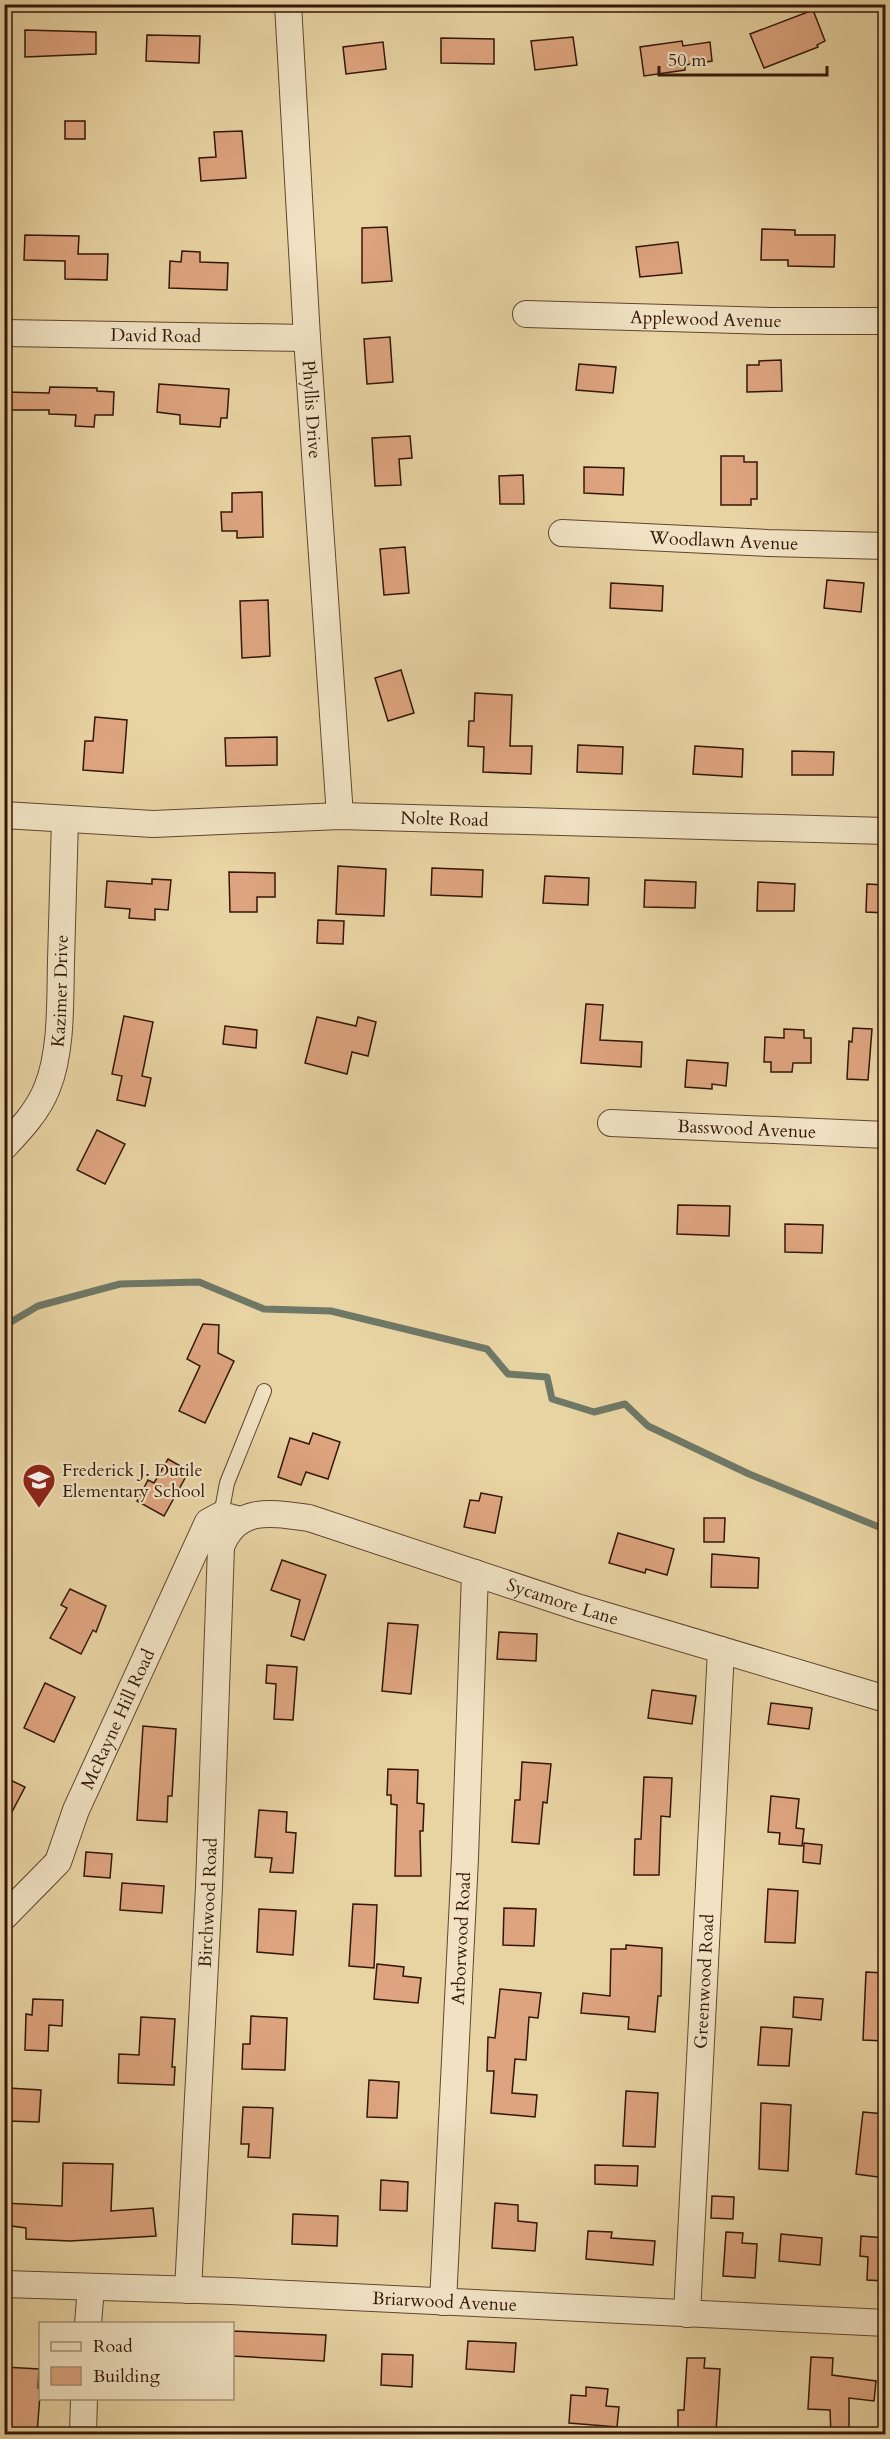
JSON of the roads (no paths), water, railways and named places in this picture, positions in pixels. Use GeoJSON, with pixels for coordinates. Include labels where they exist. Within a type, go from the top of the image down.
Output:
{"type":"FeatureCollection","features":[{"type":"Feature","properties":{"kind":"street","name":"Phyllis Drive"},"geometry":{"type":"LineString","coordinates":[[288,4],[307,338],[339,816]]}},
{"type":"Feature","properties":{"kind":"street","name":"Applewood Avenue"},"geometry":{"type":"LineString","coordinates":[[526,314],[771,321],[885,321]]}},
{"type":"Feature","properties":{"kind":"street","name":"David Road"},"geometry":{"type":"LineString","coordinates":[[4,333],[307,338]]}},
{"type":"Feature","properties":{"kind":"street","name":"Woodlawn Avenue"},"geometry":{"type":"LineString","coordinates":[[562,533],[885,546]]}},
{"type":"Feature","properties":{"kind":"street","name":"Nolte Road"},"geometry":{"type":"LineString","coordinates":[[4,815],[106,823],[186,824],[339,816],[885,831]]}},
{"type":"Feature","properties":{"kind":"street","name":"Kazimer Drive"},"geometry":{"type":"LineString","coordinates":[[4,1147],[23,1127],[41,1100],[54,1062],[60,998],[66,819]]}},
{"type":"Feature","properties":{"kind":"street","name":"Basswood Avenue"},"geometry":{"type":"LineString","coordinates":[[610,1123],[885,1135]]}},
{"type":"Feature","properties":{"kind":"street","name":"Sycamore Lane"},"geometry":{"type":"LineString","coordinates":[[231,1518],[265,1512],[309,1518],[580,1608],[885,1699]]}},
{"type":"Feature","properties":{"kind":"street","name":"McRayne Hill Road"},"geometry":{"type":"LineString","coordinates":[[4,1917],[58,1862],[76,1810],[208,1522],[231,1518]]}},
{"type":"Feature","properties":{"kind":"street","name":"Birchwood Road"},"geometry":{"type":"LineString","coordinates":[[188,2290],[209,1887],[221,1547],[231,1518]]}},
{"type":"Feature","properties":{"kind":"street","name":"Arborwood Road"},"geometry":{"type":"LineString","coordinates":[[443,2302],[465,1858],[475,1573]]}},
{"type":"Feature","properties":{"kind":"street","name":"Greenwood Road"},"geometry":{"type":"LineString","coordinates":[[687,2314],[721,1650]]}},
{"type":"Feature","properties":{"kind":"street","name":"Briarwood Avenue"},"geometry":{"type":"LineString","coordinates":[[4,2284],[188,2290],[885,2323]]}},
{"type":"Feature","properties":{"kind":"street"},"geometry":{"type":"LineString","coordinates":[[88,2322],[91,2287]]}},
{"type":"Feature","properties":{"kind":"street"},"geometry":{"type":"LineString","coordinates":[[83,2434],[84,2400]]}},
{"type":"Feature","properties":{"kind":"lane"},"geometry":{"type":"LineString","coordinates":[[231,1518],[227,1483],[264,1392]]}},
{"type":"Feature","properties":{"kind":"waterway"},"geometry":{"type":"LineString","coordinates":[[4,1326],[38,1306],[120,1284],[199,1282],[264,1309],[331,1311],[487,1349],[508,1374],[547,1377],[552,1399],[594,1412],[625,1404],[648,1426],[749,1474],[879,1527],[886,1527]]}},
{"type":"Feature","properties":{"kind":"place","name":"Frederick J. Dutile Elementary School"},"geometry":{"type":"Point","coordinates":[39,1509]}}]}
